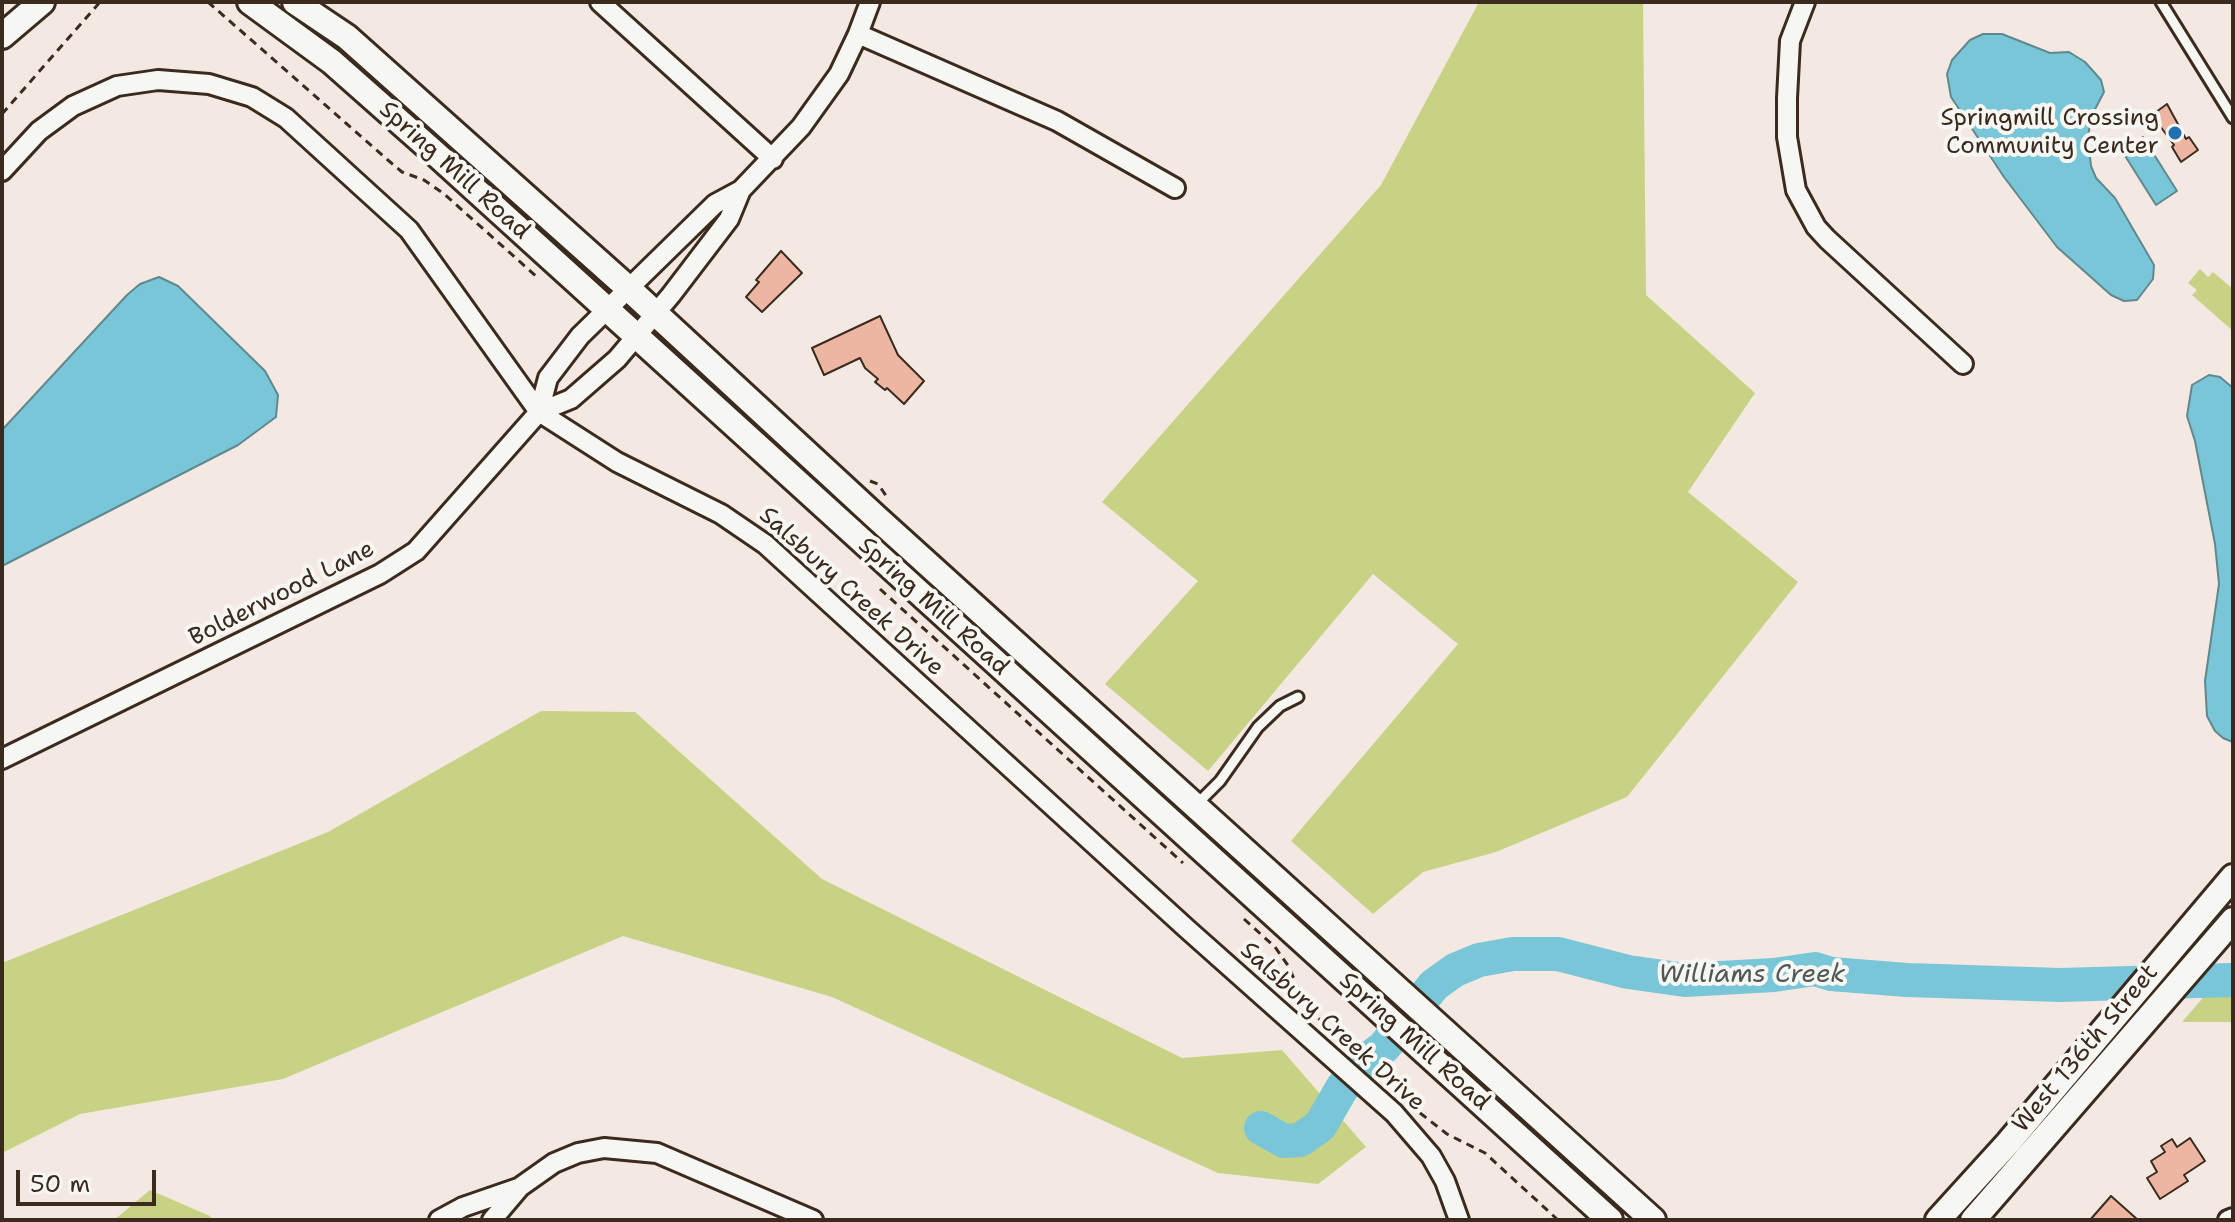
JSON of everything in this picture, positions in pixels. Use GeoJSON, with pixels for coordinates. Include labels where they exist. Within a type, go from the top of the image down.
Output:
{"type":"FeatureCollection","features":[{"type":"Feature","properties":{"kind":"street"},"geometry":{"type":"LineString","coordinates":[[2,36],[42,2]]}},
{"type":"Feature","properties":{"kind":"street","name":"Spring Mill Road"},"geometry":{"type":"LineString","coordinates":[[250,2],[332,62],[618,298]]}},
{"type":"Feature","properties":{"kind":"street","name":"Spring Mill Road"},"geometry":{"type":"LineString","coordinates":[[295,2],[347,37],[645,325],[1382,1013],[1610,1220]]}},
{"type":"Feature","properties":{"kind":"street"},"geometry":{"type":"LineString","coordinates":[[600,2],[773,159]]}},
{"type":"Feature","properties":{"kind":"street"},"geometry":{"type":"LineString","coordinates":[[741,190],[773,159],[822,99],[858,34],[870,2]]}},
{"type":"Feature","properties":{"kind":"street"},"geometry":{"type":"LineString","coordinates":[[1805,2],[1795,21],[1790,41],[1787,98],[1787,137],[1796,190],[1816,227],[1827,239],[1963,364]]}},
{"type":"Feature","properties":{"kind":"street"},"geometry":{"type":"LineString","coordinates":[[858,34],[1057,121],[1175,188]]}},
{"type":"Feature","properties":{"kind":"street","name":"Salsbury Creek Drive"},"geometry":{"type":"LineString","coordinates":[[2,171],[39,131],[73,106],[117,86],[158,80],[209,84],[252,97],[286,118],[409,230],[539,412],[617,462],[721,514],[765,544],[1363,1083],[1413,1132],[1431,1156],[1445,1181],[1459,1220]]}},
{"type":"Feature","properties":{"kind":"street","name":"Bolderwood Lane"},"geometry":{"type":"LineString","coordinates":[[539,412],[548,378],[580,336],[715,204],[741,190]]}},
{"type":"Feature","properties":{"kind":"street","name":"Bolderwood Lane"},"geometry":{"type":"LineString","coordinates":[[2,759],[380,574],[416,551],[539,412],[571,399],[617,359],[729,219],[741,190]]}},
{"type":"Feature","properties":{"kind":"street","name":"Spring Mill Road"},"geometry":{"type":"LineString","coordinates":[[645,325],[1195,806],[1653,1220]]}},
{"type":"Feature","properties":{"kind":"street","name":"West 136th Street"},"geometry":{"type":"LineString","coordinates":[[1938,1220],[2008,1143],[2233,877]]}},
{"type":"Feature","properties":{"kind":"street","name":"West 136th Street"},"geometry":{"type":"LineString","coordinates":[[1973,1220],[2233,920]]}},
{"type":"Feature","properties":{"kind":"street"},"geometry":{"type":"LineString","coordinates":[[492,1220],[520,1187],[554,1163],[578,1153],[604,1148],[657,1153],[813,1220]]}},
{"type":"Feature","properties":{"kind":"street"},"geometry":{"type":"LineString","coordinates":[[439,1220],[463,1207],[520,1187]]}},
{"type":"Feature","properties":{"kind":"lane"},"geometry":{"type":"LineString","coordinates":[[2161,2],[2233,118]]}},
{"type":"Feature","properties":{"kind":"lane"},"geometry":{"type":"LineString","coordinates":[[1195,806],[1220,781],[1258,727],[1280,706],[1298,697]]}},
{"type":"Feature","properties":{"kind":"path"},"geometry":{"type":"LineString","coordinates":[[2,114],[100,2]]}},
{"type":"Feature","properties":{"kind":"path"},"geometry":{"type":"LineString","coordinates":[[208,2],[402,172],[424,180],[443,193],[545,283]]}},
{"type":"Feature","properties":{"kind":"path"},"geometry":{"type":"LineString","coordinates":[[874,580],[886,596],[1188,868]]}},
{"type":"Feature","properties":{"kind":"path"},"geometry":{"type":"LineString","coordinates":[[1244,919],[1275,947],[1289,967],[1301,996],[1328,1029]]}},
{"type":"Feature","properties":{"kind":"path"},"geometry":{"type":"LineString","coordinates":[[1421,1114],[1447,1134],[1485,1153],[1558,1220]]}},
{"type":"Feature","properties":{"kind":"green space"},"geometry":{"type":"Polygon","coordinates":[[[1479,2],[1643,2],[1646,295],[1755,393],[1688,492],[1798,582],[1627,797],[1496,852],[1423,872],[1373,914],[1291,841],[1458,644],[1373,574],[1208,771],[1105,684],[1198,581],[1102,502],[1381,185],[1479,2]]]}},
{"type":"Feature","properties":{"kind":"green space"},"geometry":{"type":"Polygon","coordinates":[[[2200,269],[2208,277],[2213,272],[2233,289],[2233,331],[2192,295],[2197,290],[2188,283],[2200,269]]]}},
{"type":"Feature","properties":{"kind":"green space"},"geometry":{"type":"Polygon","coordinates":[[[541,711],[635,712],[822,879],[1182,1058],[1282,1050],[1366,1147],[1318,1184],[1218,1173],[832,997],[623,936],[283,1079],[80,1114],[2,1153],[2,963],[328,832],[541,711]]]}},
{"type":"Feature","properties":{"kind":"green space"},"geometry":{"type":"Polygon","coordinates":[[[2233,963],[2233,1022],[2182,1022],[2233,963]]]}},
{"type":"Feature","properties":{"kind":"green space"},"geometry":{"type":"Polygon","coordinates":[[[150,1190],[210,1216],[212,1220],[114,1220],[150,1190]]]}},
{"type":"Feature","properties":{"kind":"water"},"geometry":{"type":"Polygon","coordinates":[[[1983,34],[2002,34],[2050,53],[2069,52],[2085,62],[2101,80],[2104,92],[2091,117],[2088,138],[2091,166],[2096,178],[2115,198],[2154,265],[2153,279],[2137,300],[2124,301],[2111,295],[2057,247],[2004,177],[1951,97],[1947,74],[1952,60],[1970,40],[1983,34]]]}},
{"type":"Feature","properties":{"kind":"water"},"geometry":{"type":"Polygon","coordinates":[[[2143,137],[2177,191],[2156,205],[2122,151],[2143,137]]]}},
{"type":"Feature","properties":{"kind":"water"},"geometry":{"type":"Polygon","coordinates":[[[159,277],[178,286],[265,371],[278,395],[276,417],[238,445],[2,566],[2,430],[127,295],[140,284],[159,277]]]}},
{"type":"Feature","properties":{"kind":"water"},"geometry":{"type":"Polygon","coordinates":[[[2209,375],[2220,377],[2233,388],[2233,742],[2215,731],[2207,716],[2205,681],[2219,584],[2215,544],[2195,441],[2187,416],[2192,385],[2209,375]]]}},
{"type":"Feature","properties":{"kind":"building","name":"Springmill Crossing Community Center"},"geometry":{"type":"Polygon","coordinates":[[[2167,104],[2186,139],[2189,137],[2198,150],[2181,162],[2172,147],[2174,145],[2152,115],[2167,104]]]}},
{"type":"Feature","properties":{"kind":"building"},"geometry":{"type":"Polygon","coordinates":[[[781,251],[802,273],[762,312],[746,297],[781,251]]]}},
{"type":"Feature","properties":{"kind":"building"},"geometry":{"type":"Polygon","coordinates":[[[880,316],[898,355],[924,381],[904,404],[887,388],[885,390],[875,382],[878,379],[865,368],[860,358],[824,375],[812,348],[880,316]]]}},
{"type":"Feature","properties":{"kind":"building"},"geometry":{"type":"Polygon","coordinates":[[[2190,1138],[2205,1161],[2184,1175],[2188,1181],[2160,1199],[2147,1178],[2157,1172],[2151,1161],[2165,1152],[2161,1146],[2172,1139],[2177,1147],[2190,1138]]]}},
{"type":"Feature","properties":{"kind":"building"},"geometry":{"type":"Polygon","coordinates":[[[2111,1196],[2138,1220],[2090,1220],[2111,1196]]]}},
{"type":"Feature","properties":{"kind":"waterway","name":"Williams Creek"},"geometry":{"type":"LineString","coordinates":[[1261,1128],[1284,1141],[1300,1140],[1320,1126],[1342,1088],[1384,1047],[1434,985],[1455,970],[1479,960],[1513,954],[1558,954],[1628,972],[1685,980],[1774,975],[1815,969],[1831,974],[1907,980],[2060,985],[2233,980]]}},
{"type":"Feature","properties":{"kind":"place","name":"Springmill Crossing Community Center"},"geometry":{"type":"Point","coordinates":[2175,133]}}]}
